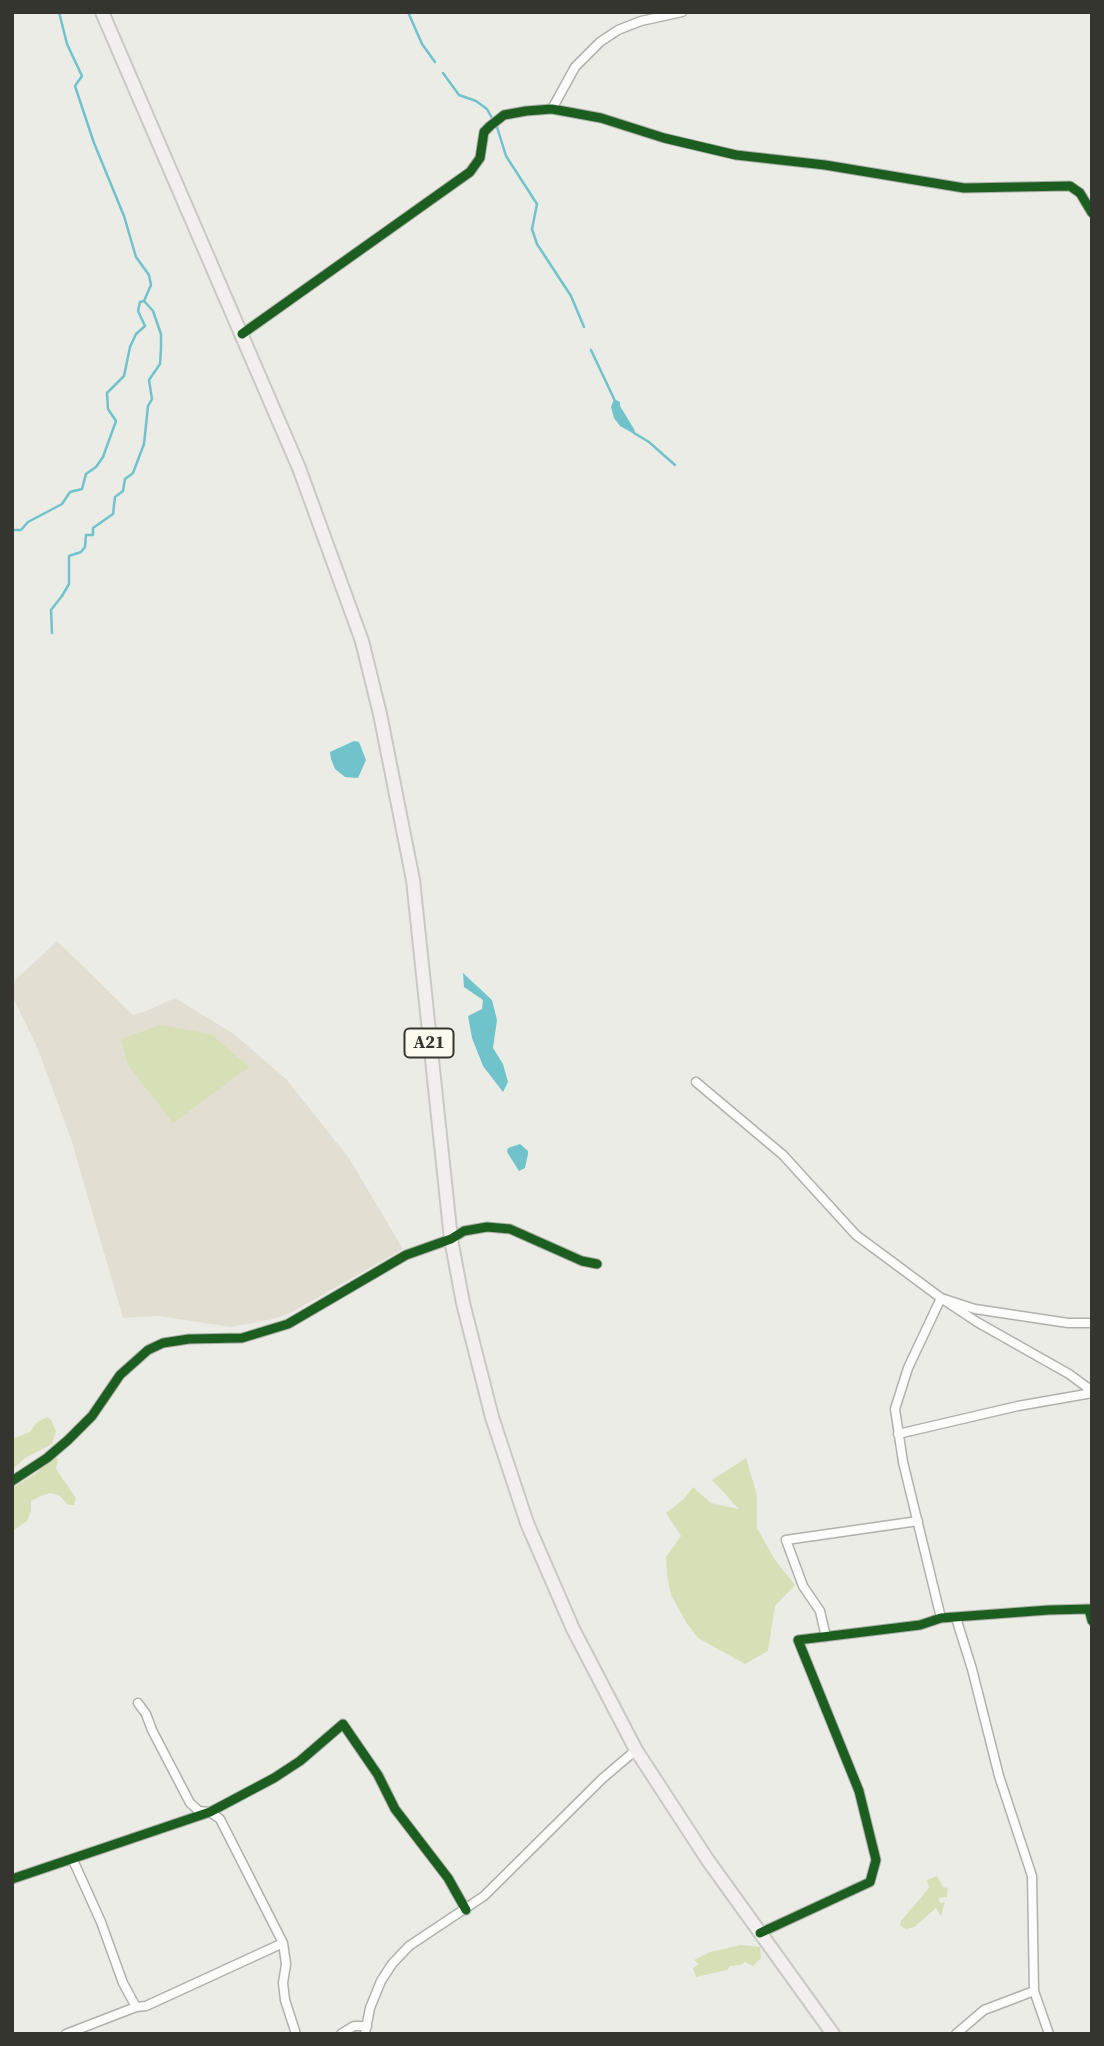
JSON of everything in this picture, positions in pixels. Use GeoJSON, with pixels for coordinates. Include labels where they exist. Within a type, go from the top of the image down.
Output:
{"type":"FeatureCollection","features":[{"type":"Feature","properties":{"kind":"main road","name":"A21"},"geometry":{"type":"LineString","coordinates":[[102,12],[299,468],[362,642],[403,822],[417,910],[433,1087],[451,1239],[463,1303],[492,1418],[527,1523],[573,1629],[636,1750],[707,1859],[833,2034]]}},
{"type":"Feature","properties":{"kind":"street"},"geometry":{"type":"LineString","coordinates":[[552,109],[575,67],[600,42],[618,30],[641,21],[682,12]]}},
{"type":"Feature","properties":{"kind":"street"},"geometry":{"type":"LineString","coordinates":[[242,334],[470,172],[480,158],[484,132],[504,115],[552,109],[601,118],[664,138],[736,155],[825,165],[964,188],[1070,186],[1080,193],[1092,213]]}},
{"type":"Feature","properties":{"kind":"street"},"geometry":{"type":"LineString","coordinates":[[695,1082],[783,1155],[856,1235],[977,1322],[1069,1374],[1092,1392]]}},
{"type":"Feature","properties":{"kind":"street"},"geometry":{"type":"LineString","coordinates":[[12,1481],[47,1458],[68,1440],[92,1416],[120,1375],[148,1350],[163,1343],[189,1339],[242,1338],[288,1324],[406,1255],[451,1239],[464,1231],[487,1227],[510,1229],[582,1261],[597,1264]]}},
{"type":"Feature","properties":{"kind":"street"},"geometry":{"type":"LineString","coordinates":[[941,1298],[975,1309],[1068,1323],[1092,1323]]}},
{"type":"Feature","properties":{"kind":"street"},"geometry":{"type":"LineString","coordinates":[[941,1298],[908,1368],[895,1409],[898,1434],[941,1618]]}},
{"type":"Feature","properties":{"kind":"street"},"geometry":{"type":"LineString","coordinates":[[898,1434],[1092,1392]]}},
{"type":"Feature","properties":{"kind":"street"},"geometry":{"type":"LineString","coordinates":[[826,1637],[820,1611],[803,1586],[786,1540],[918,1521]]}},
{"type":"Feature","properties":{"kind":"street"},"geometry":{"type":"LineString","coordinates":[[760,1934],[870,1882],[876,1860],[859,1791],[797,1640],[920,1625],[941,1618],[1049,1610],[1089,1609],[1092,1621]]}},
{"type":"Feature","properties":{"kind":"street"},"geometry":{"type":"LineString","coordinates":[[956,1618],[999,1776],[1032,1876],[1034,1991],[1049,2034]]}},
{"type":"Feature","properties":{"kind":"street"},"geometry":{"type":"LineString","coordinates":[[138,1703],[190,1802],[199,1811],[210,1812],[220,1819],[283,1943],[286,1964],[283,1983],[285,2000],[296,2034]]}},
{"type":"Feature","properties":{"kind":"street"},"geometry":{"type":"LineString","coordinates":[[12,1880],[210,1812],[296,1764],[343,1724],[374,1769],[395,1809],[448,1878],[466,1910]]}},
{"type":"Feature","properties":{"kind":"street"},"geometry":{"type":"LineString","coordinates":[[341,2034],[354,2026],[366,2030],[370,2008],[381,1981],[409,1946],[466,1910],[509,1873],[603,1777],[636,1750]]}},
{"type":"Feature","properties":{"kind":"street"},"geometry":{"type":"LineString","coordinates":[[73,1860],[101,1922],[123,1983],[136,2007]]}},
{"type":"Feature","properties":{"kind":"street"},"geometry":{"type":"LineString","coordinates":[[66,2034],[136,2007],[146,2006],[283,1943]]}},
{"type":"Feature","properties":{"kind":"street"},"geometry":{"type":"LineString","coordinates":[[956,2034],[984,2010],[1034,1991]]}},
{"type":"Feature","properties":{"kind":"shaded area"},"geometry":{"type":"Polygon","coordinates":[[[57,941],[133,1015],[175,998],[234,1034],[286,1079],[349,1158],[403,1249],[292,1312],[273,1319],[231,1327],[159,1316],[123,1318],[71,1139],[37,1047],[12,996],[12,983],[57,941]]]}},
{"type":"Feature","properties":{"kind":"green space"},"geometry":{"type":"Polygon","coordinates":[[[160,1025],[211,1034],[249,1067],[173,1123],[128,1065],[121,1039],[160,1025]]]}},
{"type":"Feature","properties":{"kind":"green space"},"geometry":{"type":"Polygon","coordinates":[[[47,1417],[56,1431],[52,1444],[25,1458],[12,1470],[12,1439],[30,1432],[36,1423],[47,1417]]]}},
{"type":"Feature","properties":{"kind":"green space"},"geometry":{"type":"Polygon","coordinates":[[[52,1453],[58,1459],[56,1469],[76,1498],[74,1505],[68,1505],[59,1495],[50,1493],[39,1497],[31,1501],[27,1521],[12,1531],[12,1488],[37,1473],[52,1453]]]}},
{"type":"Feature","properties":{"kind":"green space"},"geometry":{"type":"Polygon","coordinates":[[[746,1458],[757,1495],[757,1528],[775,1560],[795,1585],[775,1606],[768,1651],[745,1664],[698,1638],[671,1595],[666,1557],[681,1536],[666,1513],[684,1499],[693,1487],[711,1503],[739,1509],[712,1480],[746,1458]]]}},
{"type":"Feature","properties":{"kind":"green space"},"geometry":{"type":"Polygon","coordinates":[[[937,1876],[943,1887],[948,1888],[947,1897],[939,1898],[940,1903],[945,1902],[941,1916],[936,1908],[914,1927],[906,1929],[900,1925],[929,1888],[927,1880],[937,1876]]]}},
{"type":"Feature","properties":{"kind":"green space"},"geometry":{"type":"Polygon","coordinates":[[[741,1945],[760,1947],[761,1958],[753,1966],[745,1962],[730,1966],[727,1970],[696,1977],[693,1968],[699,1964],[694,1960],[710,1952],[741,1945]]]}},
{"type":"Feature","properties":{"kind":"water"},"geometry":{"type":"Polygon","coordinates":[[[614,399],[620,402],[636,435],[620,426],[614,418],[611,407],[614,399]]]}},
{"type":"Feature","properties":{"kind":"water"},"geometry":{"type":"Polygon","coordinates":[[[354,741],[359,742],[366,760],[358,778],[345,777],[335,769],[330,752],[354,741]]]}},
{"type":"Feature","properties":{"kind":"water"},"geometry":{"type":"Polygon","coordinates":[[[463,973],[492,1000],[497,1020],[493,1048],[503,1064],[508,1082],[503,1092],[483,1066],[472,1038],[468,1016],[482,1009],[483,1000],[464,987],[463,973]]]}},
{"type":"Feature","properties":{"kind":"water"},"geometry":{"type":"Polygon","coordinates":[[[520,1144],[528,1154],[525,1168],[519,1171],[507,1152],[508,1148],[520,1144]]]}},
{"type":"Feature","properties":{"kind":"waterway"},"geometry":{"type":"LineString","coordinates":[[52,633],[51,610],[69,584],[69,556],[81,552],[85,547],[86,535],[93,535],[93,528],[113,514],[115,497],[123,491],[125,479],[133,473],[144,444],[148,406],[152,399],[149,380],[160,364],[161,349],[161,334],[153,311],[144,301],[151,285],[149,275],[136,257],[124,216],[94,143],[75,86],[82,76],[67,44],[59,12]]}},
{"type":"Feature","properties":{"kind":"waterway"},"geometry":{"type":"LineString","coordinates":[[408,12],[422,44],[435,62]]}},
{"type":"Feature","properties":{"kind":"waterway"},"geometry":{"type":"LineString","coordinates":[[443,73],[459,95],[476,101],[487,109],[497,127],[506,156],[537,204],[532,229],[537,244],[571,296],[584,327]]}},
{"type":"Feature","properties":{"kind":"waterway"},"geometry":{"type":"LineString","coordinates":[[12,530],[21,530],[28,522],[62,504],[70,492],[82,489],[86,474],[96,467],[103,457],[116,421],[108,409],[107,393],[124,376],[130,347],[136,334],[145,326],[138,311],[140,302],[144,301]]}},
{"type":"Feature","properties":{"kind":"waterway"},"geometry":{"type":"LineString","coordinates":[[591,350],[615,401]]}},
{"type":"Feature","properties":{"kind":"waterway"},"geometry":{"type":"LineString","coordinates":[[634,433],[649,442],[675,465]]}},
{"type":"Feature","properties":{"kind":"cycle path"},"geometry":{"type":"LineString","coordinates":[[242,334],[470,172],[480,158],[484,132],[504,115],[526,111],[552,109],[601,118],[664,138],[736,155],[825,165],[964,188],[1070,186],[1080,193],[1092,213]]}},
{"type":"Feature","properties":{"kind":"cycle path"},"geometry":{"type":"LineString","coordinates":[[12,1481],[47,1458],[68,1440],[92,1416],[120,1375],[148,1350],[163,1343],[189,1339],[242,1338],[288,1324],[406,1255],[451,1239],[464,1231],[487,1227],[510,1229],[582,1261],[597,1264]]}},
{"type":"Feature","properties":{"kind":"cycle path"},"geometry":{"type":"LineString","coordinates":[[760,1933],[870,1882],[876,1860],[859,1791],[798,1640],[920,1625],[941,1618],[1049,1610],[1089,1609],[1092,1621]]}},
{"type":"Feature","properties":{"kind":"cycle path"},"geometry":{"type":"LineString","coordinates":[[12,1879],[210,1812],[300,1761],[343,1724],[378,1775],[395,1809],[448,1878],[466,1910]]}}]}
